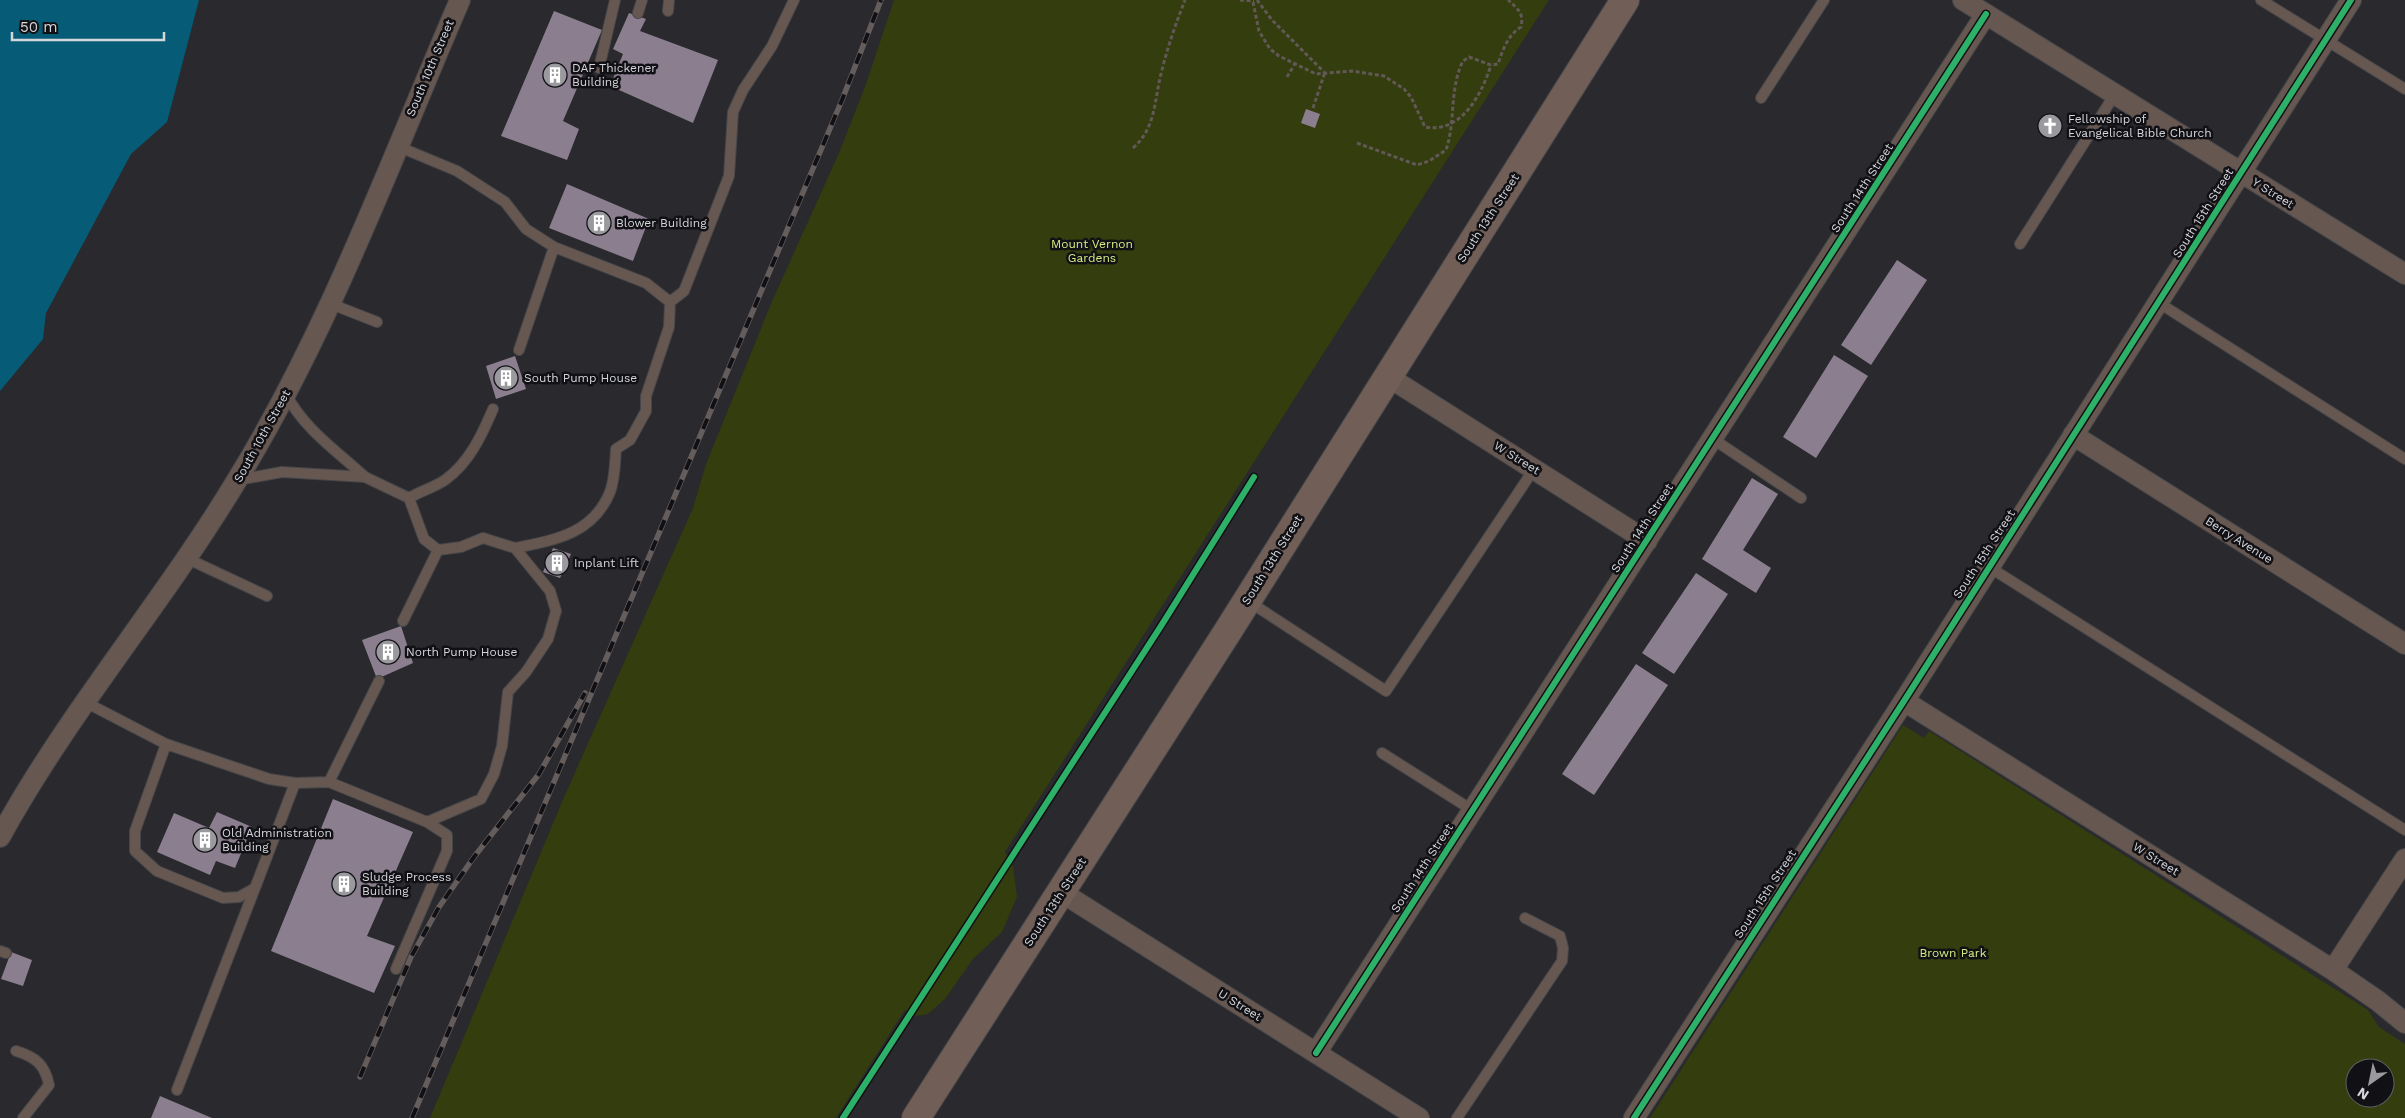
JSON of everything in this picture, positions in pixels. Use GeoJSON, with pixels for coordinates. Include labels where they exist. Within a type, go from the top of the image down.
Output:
{"type":"FeatureCollection","features":[{"type":"Feature","properties":{"kind":"main road","name":"South 13th Street"},"geometry":{"type":"LineString","coordinates":[[916,1118],[1247,601],[1625,0]]}},
{"type":"Feature","properties":{"kind":"street","name":"South 10th Street"},"geometry":{"type":"LineString","coordinates":[[0,837],[30,782],[83,701],[186,558],[238,480],[286,394],[331,304],[460,0]]}},
{"type":"Feature","properties":{"kind":"street","name":"Y Street"},"geometry":{"type":"LineString","coordinates":[[1963,0],[2405,274]]}},
{"type":"Feature","properties":{"kind":"street","name":"South 15th Street"},"geometry":{"type":"LineString","coordinates":[[1634,1118],[1904,701],[2351,0]]}},
{"type":"Feature","properties":{"kind":"street","name":"South 14th Street"},"geometry":{"type":"LineString","coordinates":[[1316,1053],[1986,14]]}},
{"type":"Feature","properties":{"kind":"street","name":"W Street"},"geometry":{"type":"LineString","coordinates":[[1387,376],[1647,541]]}},
{"type":"Feature","properties":{"kind":"street","name":"Berry Avenue"},"geometry":{"type":"LineString","coordinates":[[2073,435],[2405,644]]}},
{"type":"Feature","properties":{"kind":"street","name":"W Street"},"geometry":{"type":"LineString","coordinates":[[1904,701],[2333,970],[2378,1001],[2405,1023]]}},
{"type":"Feature","properties":{"kind":"street"},"geometry":{"type":"LineString","coordinates":[[2333,970],[2405,859]]}},
{"type":"Feature","properties":{"kind":"street","name":"U Street"},"geometry":{"type":"LineString","coordinates":[[1061,892],[1419,1118]]}},
{"type":"Feature","properties":{"kind":"lane"},"geometry":{"type":"LineString","coordinates":[[599,68],[615,0]]}},
{"type":"Feature","properties":{"kind":"lane"},"geometry":{"type":"LineString","coordinates":[[638,12],[642,0]]}},
{"type":"Feature","properties":{"kind":"lane"},"geometry":{"type":"LineString","coordinates":[[668,11],[669,0]]}},
{"type":"Feature","properties":{"kind":"lane"},"geometry":{"type":"LineString","coordinates":[[286,394],[294,410],[307,426],[365,477],[409,498],[424,539],[438,550],[461,547],[483,538],[515,548],[549,541],[580,530],[600,512],[611,490],[616,449],[630,440],[646,411],[646,396],[669,327],[670,302],[684,291],[729,176],[733,112],[743,90],[772,46],[794,0]]}},
{"type":"Feature","properties":{"kind":"lane"},"geometry":{"type":"LineString","coordinates":[[1762,98],[1824,0]]}},
{"type":"Feature","properties":{"kind":"lane"},"geometry":{"type":"LineString","coordinates":[[2261,0],[2405,89]]}},
{"type":"Feature","properties":{"kind":"lane"},"geometry":{"type":"LineString","coordinates":[[2020,244],[2115,94]]}},
{"type":"Feature","properties":{"kind":"lane"},"geometry":{"type":"LineString","coordinates":[[397,146],[457,171],[505,202],[526,229],[554,247],[646,283],[670,302]]}},
{"type":"Feature","properties":{"kind":"lane"},"geometry":{"type":"LineString","coordinates":[[519,350],[554,247]]}},
{"type":"Feature","properties":{"kind":"lane"},"geometry":{"type":"LineString","coordinates":[[2159,303],[2405,459]]}},
{"type":"Feature","properties":{"kind":"lane"},"geometry":{"type":"LineString","coordinates":[[331,304],[376,322]]}},
{"type":"Feature","properties":{"kind":"lane"},"geometry":{"type":"LineString","coordinates":[[409,498],[444,481],[462,464],[482,435],[493,409]]}},
{"type":"Feature","properties":{"kind":"lane"},"geometry":{"type":"LineString","coordinates":[[1713,439],[1801,498]]}},
{"type":"Feature","properties":{"kind":"lane"},"geometry":{"type":"LineString","coordinates":[[1247,601],[1386,691],[1534,469]]}},
{"type":"Feature","properties":{"kind":"lane"},"geometry":{"type":"LineString","coordinates":[[238,480],[282,472],[365,477]]}},
{"type":"Feature","properties":{"kind":"lane"},"geometry":{"type":"LineString","coordinates":[[427,822],[481,800],[494,774],[502,746],[508,692],[526,672],[548,640],[556,611],[550,591],[515,548]]}},
{"type":"Feature","properties":{"kind":"lane"},"geometry":{"type":"LineString","coordinates":[[403,621],[438,550]]}},
{"type":"Feature","properties":{"kind":"lane"},"geometry":{"type":"LineString","coordinates":[[186,558],[267,596]]}},
{"type":"Feature","properties":{"kind":"lane"},"geometry":{"type":"LineString","coordinates":[[1989,567],[2405,830]]}},
{"type":"Feature","properties":{"kind":"lane"},"geometry":{"type":"LineString","coordinates":[[329,782],[379,682]]}},
{"type":"Feature","properties":{"kind":"lane"},"geometry":{"type":"LineString","coordinates":[[83,701],[166,744],[269,779],[295,783],[329,782],[427,822],[447,835],[447,851],[396,969]]}},
{"type":"Feature","properties":{"kind":"lane"},"geometry":{"type":"LineString","coordinates":[[166,744],[135,831],[135,851],[157,871],[223,898],[239,897],[256,888]]}},
{"type":"Feature","properties":{"kind":"lane"},"geometry":{"type":"LineString","coordinates":[[1382,753],[1472,810]]}},
{"type":"Feature","properties":{"kind":"lane"},"geometry":{"type":"LineString","coordinates":[[177,1090],[295,783]]}},
{"type":"Feature","properties":{"kind":"lane"},"geometry":{"type":"LineString","coordinates":[[1457,1118],[1562,961],[1563,948],[1560,936],[1525,918]]}},
{"type":"Feature","properties":{"kind":"lane"},"geometry":{"type":"LineString","coordinates":[[16,1051],[33,1057],[46,1070],[49,1085],[23,1118]]}},
{"type":"Feature","properties":{"kind":"path"},"geometry":{"type":"LineString","coordinates":[[1133,148],[1147,131],[1154,113],[1161,73],[1185,0]]}},
{"type":"Feature","properties":{"kind":"path"},"geometry":{"type":"LineString","coordinates":[[1240,0],[1256,1],[1272,20],[1325,72]]}},
{"type":"Feature","properties":{"kind":"path"},"geometry":{"type":"LineString","coordinates":[[1356,144],[1417,165],[1434,158],[1446,150],[1452,124],[1454,88],[1463,61],[1469,57],[1477,58],[1491,65],[1498,64],[1506,43],[1513,32],[1521,27],[1523,18],[1519,9],[1508,0]]}},
{"type":"Feature","properties":{"kind":"path"},"geometry":{"type":"LineString","coordinates":[[1256,1],[1255,20],[1264,41],[1279,56],[1294,66],[1316,74],[1325,72],[1368,72],[1384,76],[1404,89],[1425,127],[1442,128],[1461,118],[1480,92],[1491,65]]}},
{"type":"Feature","properties":{"kind":"path"},"geometry":{"type":"LineString","coordinates":[[1287,77],[1294,66]]}},
{"type":"Feature","properties":{"kind":"path"},"geometry":{"type":"LineString","coordinates":[[1313,108],[1325,72]]}},
{"type":"Feature","properties":{"kind":"green space","name":"Mount Vernon Gardens"},"geometry":{"type":"Polygon","coordinates":[[[894,0],[1549,0],[1005,852],[1013,866],[1017,897],[1002,932],[973,959],[945,999],[928,1014],[916,1016],[905,1010],[836,1118],[430,1118],[564,797],[693,508],[706,464],[773,299],[839,153],[866,84],[894,0]]]}},
{"type":"Feature","properties":{"kind":"green space","name":"Brown Park"},"geometry":{"type":"Polygon","coordinates":[[[1903,725],[1924,738],[1929,731],[2368,1010],[2379,1027],[2405,1044],[2405,1118],[1650,1118],[1903,725]]]}},
{"type":"Feature","properties":{"kind":"water"},"geometry":{"type":"Polygon","coordinates":[[[0,0],[199,0],[167,122],[131,154],[46,313],[43,339],[0,391],[0,0]]]}},
{"type":"Feature","properties":{"kind":"building","name":"DAF Thickener Building"},"geometry":{"type":"Polygon","coordinates":[[[554,11],[602,30],[563,121],[579,129],[567,160],[501,136],[554,11]]]}},
{"type":"Feature","properties":{"kind":"building"},"geometry":{"type":"Polygon","coordinates":[[[629,13],[646,19],[640,31],[718,60],[693,123],[610,86],[623,54],[613,49],[629,13]]]}},
{"type":"Feature","properties":{"kind":"building"},"geometry":{"type":"Polygon","coordinates":[[[1306,109],[1320,114],[1315,128],[1301,123],[1306,109]]]}},
{"type":"Feature","properties":{"kind":"building","name":"Blower Building"},"geometry":{"type":"Polygon","coordinates":[[[567,184],[649,219],[633,261],[549,228],[567,184]]]}},
{"type":"Feature","properties":{"kind":"building"},"geometry":{"type":"Polygon","coordinates":[[[1897,260],[1927,280],[1871,365],[1841,345],[1897,260]]]}},
{"type":"Feature","properties":{"kind":"building"},"geometry":{"type":"Polygon","coordinates":[[[1834,355],[1868,376],[1816,458],[1783,437],[1834,355]]]}},
{"type":"Feature","properties":{"kind":"building","name":"South Pump House"},"geometry":{"type":"Polygon","coordinates":[[[515,356],[526,389],[496,399],[486,366],[515,356]]]}},
{"type":"Feature","properties":{"kind":"building"},"geometry":{"type":"Polygon","coordinates":[[[1752,478],[1778,494],[1743,550],[1771,568],[1756,593],[1702,559],[1752,478]]]}},
{"type":"Feature","properties":{"kind":"building","name":"Inplant Lift"},"geometry":{"type":"Polygon","coordinates":[[[553,548],[571,554],[560,578],[543,572],[553,548]]]}},
{"type":"Feature","properties":{"kind":"building"},"geometry":{"type":"Polygon","coordinates":[[[1696,573],[1728,594],[1674,674],[1642,653],[1696,573]]]}},
{"type":"Feature","properties":{"kind":"building","name":"North Pump House"},"geometry":{"type":"Polygon","coordinates":[[[401,626],[413,663],[377,679],[362,640],[401,626]]]}},
{"type":"Feature","properties":{"kind":"building"},"geometry":{"type":"Polygon","coordinates":[[[1636,664],[1668,685],[1594,795],[1562,774],[1636,664]]]}},
{"type":"Feature","properties":{"kind":"building","name":"Sludge Process Building"},"geometry":{"type":"Polygon","coordinates":[[[333,799],[413,832],[367,936],[395,946],[374,993],[271,951],[333,799]]]}},
{"type":"Feature","properties":{"kind":"building","name":"Old Administration Building"},"geometry":{"type":"Polygon","coordinates":[[[217,812],[252,827],[235,868],[216,861],[210,875],[157,852],[174,813],[209,828],[217,812]]]}},
{"type":"Feature","properties":{"kind":"building"},"geometry":{"type":"Polygon","coordinates":[[[11,952],[32,960],[23,986],[1,979],[11,952]]]}},
{"type":"Feature","properties":{"kind":"building"},"geometry":{"type":"Polygon","coordinates":[[[160,1096],[212,1118],[151,1118],[160,1096]]]}},
{"type":"Feature","properties":{"kind":"railway"},"geometry":{"type":"LineString","coordinates":[[412,1118],[842,100],[881,0]]}},
{"type":"Feature","properties":{"kind":"railway"},"geometry":{"type":"LineString","coordinates":[[360,1077],[411,957],[439,907],[474,857],[539,774],[585,693]]}},
{"type":"Feature","properties":{"kind":"cycle path"},"geometry":{"type":"LineString","coordinates":[[1634,1118],[1904,701],[2351,0]]}},
{"type":"Feature","properties":{"kind":"cycle path"},"geometry":{"type":"LineString","coordinates":[[1316,1053],[1986,14]]}},
{"type":"Feature","properties":{"kind":"cycle path"},"geometry":{"type":"LineString","coordinates":[[843,1118],[1161,626],[1254,477]]}},
{"type":"Feature","properties":{"kind":"place","name":"DAF Thickener Building"},"geometry":{"type":"Point","coordinates":[555,75]}},
{"type":"Feature","properties":{"kind":"place","name":"Fellowship of Evangelical Bible Church"},"geometry":{"type":"Point","coordinates":[2050,126]}},
{"type":"Feature","properties":{"kind":"place","name":"Blower Building"},"geometry":{"type":"Point","coordinates":[599,223]}},
{"type":"Feature","properties":{"kind":"place","name":"South Pump House"},"geometry":{"type":"Point","coordinates":[506,378]}},
{"type":"Feature","properties":{"kind":"place","name":"Inplant Lift"},"geometry":{"type":"Point","coordinates":[557,563]}},
{"type":"Feature","properties":{"kind":"place","name":"North Pump House"},"geometry":{"type":"Point","coordinates":[388,652]}},
{"type":"Feature","properties":{"kind":"place","name":"Old Administration Building"},"geometry":{"type":"Point","coordinates":[205,840]}},
{"type":"Feature","properties":{"kind":"place","name":"Sludge Process Building"},"geometry":{"type":"Point","coordinates":[344,884]}}]}
